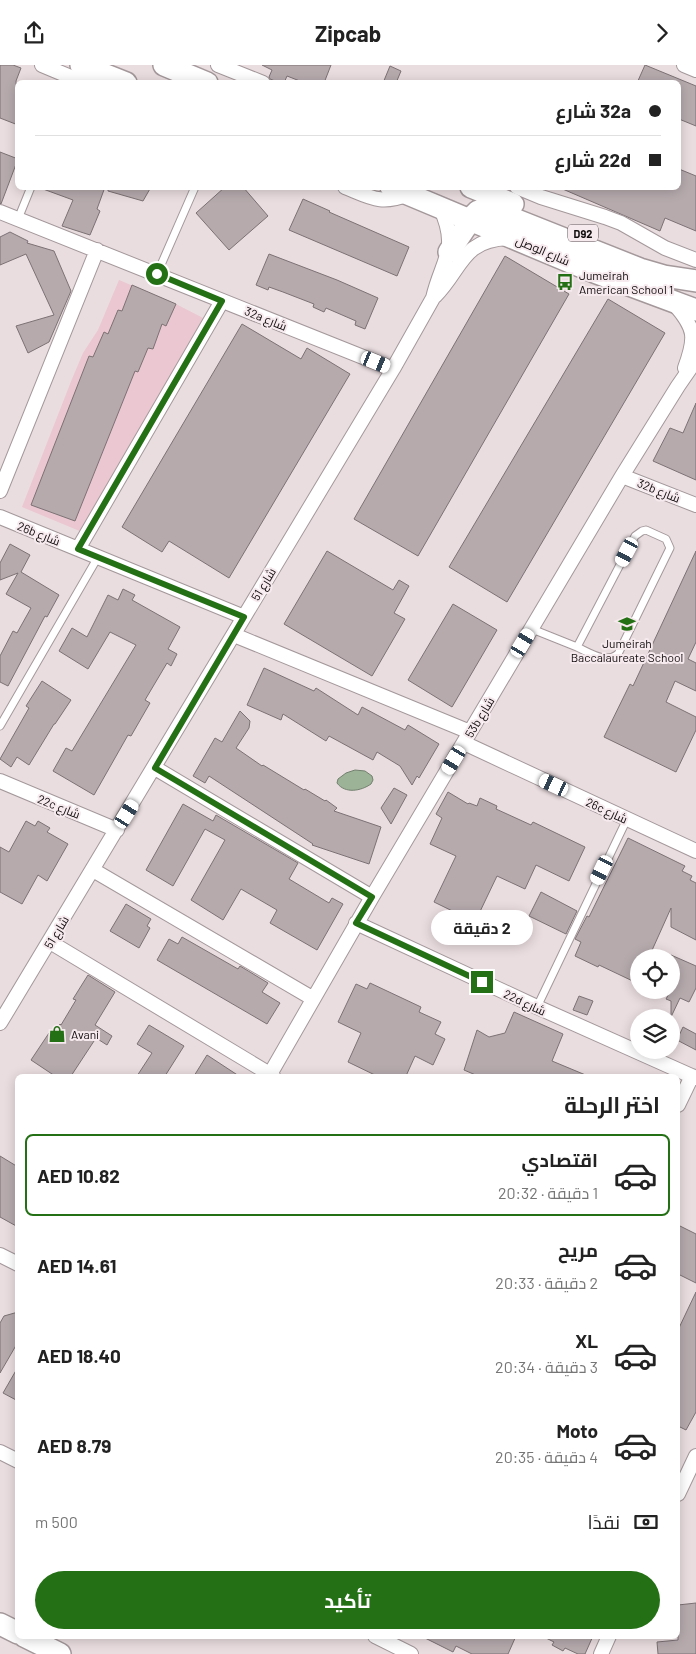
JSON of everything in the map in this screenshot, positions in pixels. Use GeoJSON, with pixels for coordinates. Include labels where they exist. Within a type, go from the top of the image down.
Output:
{"type":"FeatureCollection","features":[{"type":"Feature","properties":{"kind":"main road"},"geometry":{"type":"LineString","coordinates":[[164,65],[201,80]]}},
{"type":"Feature","properties":{"kind":"main road"},"geometry":{"type":"LineString","coordinates":[[80,77],[103,80]]}},
{"type":"Feature","properties":{"kind":"main road","name":"D92"},"geometry":{"type":"LineString","coordinates":[[478,190],[696,280]]}},
{"type":"Feature","properties":{"kind":"main road","name":"شارع الوصل"},"geometry":{"type":"LineString","coordinates":[[400,191],[594,272],[696,310]]}},
{"type":"Feature","properties":{"kind":"main road"},"geometry":{"type":"LineString","coordinates":[[449,252],[470,219],[478,211],[489,209],[640,269],[664,276],[696,280]]}},
{"type":"Feature","properties":{"kind":"main road"},"geometry":{"type":"LineString","coordinates":[[0,1624],[15,1632]]}},
{"type":"Feature","properties":{"kind":"main road"},"geometry":{"type":"LineString","coordinates":[[30,1639],[60,1654]]}},
{"type":"Feature","properties":{"kind":"street"},"geometry":{"type":"LineString","coordinates":[[42,65],[80,77]]}},
{"type":"Feature","properties":{"kind":"street"},"geometry":{"type":"LineString","coordinates":[[218,65],[256,80]]}},
{"type":"Feature","properties":{"kind":"street"},"geometry":{"type":"LineString","coordinates":[[684,65],[696,70]]}},
{"type":"Feature","properties":{"kind":"street"},"geometry":{"type":"LineString","coordinates":[[353,190],[378,200],[390,201],[400,191]]}},
{"type":"Feature","properties":{"kind":"street"},"geometry":{"type":"LineString","coordinates":[[524,190],[622,223],[665,248],[696,260]]}},
{"type":"Feature","properties":{"kind":"street","name":"شارع 51"},"geometry":{"type":"LineString","coordinates":[[433,299],[436,285],[449,252],[448,228],[440,207]]}},
{"type":"Feature","properties":{"kind":"street","name":"32a شارع"},"geometry":{"type":"LineString","coordinates":[[0,212],[393,369]]}},
{"type":"Feature","properties":{"kind":"street","name":"شارع 51"},"geometry":{"type":"LineString","coordinates":[[0,1023],[155,768],[433,299],[446,285],[464,257],[476,246],[490,240],[516,238]]}},
{"type":"Feature","properties":{"kind":"street"},"geometry":{"type":"LineString","coordinates":[[0,491],[97,250]]}},
{"type":"Feature","properties":{"kind":"street","name":"53b شارع"},"geometry":{"type":"LineString","coordinates":[[670,300],[689,321],[693,336],[691,351],[678,386]]}},
{"type":"Feature","properties":{"kind":"street"},"geometry":{"type":"LineString","coordinates":[[78,549],[222,301]]}},
{"type":"Feature","properties":{"kind":"street","name":"53b شارع"},"geometry":{"type":"LineString","coordinates":[[271,1074],[312,998],[356,923],[622,476],[678,386],[696,361]]}},
{"type":"Feature","properties":{"kind":"street","name":"32b شارع"},"geometry":{"type":"LineString","coordinates":[[622,476],[696,505]]}},
{"type":"Feature","properties":{"kind":"street","name":"26b شارع"},"geometry":{"type":"LineString","coordinates":[[0,517],[244,617]]}},
{"type":"Feature","properties":{"kind":"street","name":"26c شارع"},"geometry":{"type":"LineString","coordinates":[[234,635],[467,738],[627,819],[696,851]]}},
{"type":"Feature","properties":{"kind":"street"},"geometry":{"type":"LineString","coordinates":[[155,768],[372,897]]}},
{"type":"Feature","properties":{"kind":"street","name":"22c شارع"},"geometry":{"type":"LineString","coordinates":[[0,781],[117,830]]}},
{"type":"Feature","properties":{"kind":"street"},"geometry":{"type":"LineString","coordinates":[[93,870],[312,998]]}},
{"type":"Feature","properties":{"kind":"street","name":"22d شارع"},"geometry":{"type":"LineString","coordinates":[[356,923],[694,1077]]}},
{"type":"Feature","properties":{"kind":"street"},"geometry":{"type":"LineString","coordinates":[[50,942],[267,1074]]}},
{"type":"Feature","properties":{"kind":"street"},"geometry":{"type":"LineString","coordinates":[[680,1102],[694,1077]]}},
{"type":"Feature","properties":{"kind":"street"},"geometry":{"type":"LineString","coordinates":[[0,1255],[15,1262]]}},
{"type":"Feature","properties":{"kind":"street"},"geometry":{"type":"LineString","coordinates":[[0,1452],[15,1460]]}},
{"type":"Feature","properties":{"kind":"street"},"geometry":{"type":"LineString","coordinates":[[680,1490],[696,1456]]}},
{"type":"Feature","properties":{"kind":"street"},"geometry":{"type":"LineString","coordinates":[[381,1639],[411,1654]]}},
{"type":"Feature","properties":{"kind":"street"},"geometry":{"type":"LineString","coordinates":[[601,1654],[608,1639]]}},
{"type":"Feature","properties":{"kind":"lane"},"geometry":{"type":"LineString","coordinates":[[18,219],[30,190]]}},
{"type":"Feature","properties":{"kind":"lane"},"geometry":{"type":"LineString","coordinates":[[157,274],[194,190]]}},
{"type":"Feature","properties":{"kind":"lane"},"geometry":{"type":"LineString","coordinates":[[532,629],[606,659],[615,657],[669,551],[670,544],[666,539],[646,530],[636,536],[577,647]]}},
{"type":"Feature","properties":{"kind":"lane"},"geometry":{"type":"LineString","coordinates":[[0,726],[98,557]]}},
{"type":"Feature","properties":{"kind":"lane"},"geometry":{"type":"LineString","coordinates":[[537,1007],[627,819]]}},
{"type":"Feature","properties":{"kind":"shaded area"},"geometry":{"type":"Polygon","coordinates":[[[119,280],[176,304],[203,318],[193,340],[82,532],[22,507],[83,353],[98,330],[119,280]]]}},
{"type":"Feature","properties":{"kind":"shaded area"},"geometry":{"type":"Polygon","coordinates":[[[355,770],[365,771],[372,776],[371,784],[363,788],[349,790],[344,789],[337,783],[338,779],[346,773],[355,770]]]}},
{"type":"Feature","properties":{"kind":"building"},"geometry":{"type":"Polygon","coordinates":[[[0,65],[13,65],[21,68],[15,80],[15,124],[0,118],[0,65]]]}},
{"type":"Feature","properties":{"kind":"building"},"geometry":{"type":"Polygon","coordinates":[[[262,65],[331,65],[325,80],[297,80],[287,76],[285,80],[272,80],[269,77],[272,70],[262,65]]]}},
{"type":"Feature","properties":{"kind":"building"},"geometry":{"type":"Polygon","coordinates":[[[645,65],[696,86],[696,126],[681,120],[681,80],[638,80],[645,65]]]}},
{"type":"Feature","properties":{"kind":"building"},"geometry":{"type":"Polygon","coordinates":[[[390,66],[401,71],[397,80],[384,80],[390,66]]]}},
{"type":"Feature","properties":{"kind":"building"},"geometry":{"type":"Polygon","coordinates":[[[0,152],[15,158],[15,167],[0,203],[0,152]]]}},
{"type":"Feature","properties":{"kind":"building"},"geometry":{"type":"Polygon","coordinates":[[[681,170],[696,176],[696,231],[665,218],[660,231],[565,190],[681,190],[681,170]]]}},
{"type":"Feature","properties":{"kind":"building"},"geometry":{"type":"Polygon","coordinates":[[[46,190],[104,190],[97,209],[100,211],[90,235],[62,226],[73,200],[46,190]]]}},
{"type":"Feature","properties":{"kind":"building"},"geometry":{"type":"Polygon","coordinates":[[[108,190],[149,190],[143,201],[108,190]]]}},
{"type":"Feature","properties":{"kind":"building"},"geometry":{"type":"Polygon","coordinates":[[[222,190],[246,190],[268,216],[229,250],[196,213],[222,190]]]}},
{"type":"Feature","properties":{"kind":"building"},"geometry":{"type":"Polygon","coordinates":[[[303,199],[409,247],[397,276],[289,230],[303,199]]]}},
{"type":"Feature","properties":{"kind":"building"},"geometry":{"type":"Polygon","coordinates":[[[10,232],[28,241],[27,243],[54,251],[71,291],[49,342],[28,353],[16,326],[54,315],[26,254],[0,265],[0,237],[10,232]]]}},
{"type":"Feature","properties":{"kind":"building"},"geometry":{"type":"Polygon","coordinates":[[[269,254],[378,298],[365,329],[355,325],[356,321],[326,308],[324,312],[313,307],[314,304],[269,287],[268,290],[256,285],[269,254]]]}},
{"type":"Feature","properties":{"kind":"building"},"geometry":{"type":"Polygon","coordinates":[[[505,256],[569,294],[418,556],[354,519],[505,256]]]}},
{"type":"Feature","properties":{"kind":"building"},"geometry":{"type":"Polygon","coordinates":[[[132,285],[176,304],[166,326],[162,324],[153,349],[148,348],[138,372],[135,371],[75,521],[31,505],[89,356],[93,357],[104,332],[108,334],[118,310],[122,311],[132,285]]]}},
{"type":"Feature","properties":{"kind":"building"},"geometry":{"type":"Polygon","coordinates":[[[608,299],[665,333],[507,602],[449,567],[608,299]]]}},
{"type":"Feature","properties":{"kind":"building"},"geometry":{"type":"Polygon","coordinates":[[[242,324],[301,359],[307,348],[350,374],[229,578],[169,541],[162,552],[122,527],[242,324]]]}},
{"type":"Feature","properties":{"kind":"building"},"geometry":{"type":"Polygon","coordinates":[[[696,403],[696,480],[653,461],[670,428],[683,433],[696,403]]]}},
{"type":"Feature","properties":{"kind":"building"},"geometry":{"type":"Polygon","coordinates":[[[10,544],[30,555],[21,572],[59,595],[47,617],[45,616],[8,686],[0,682],[0,656],[13,631],[17,633],[31,608],[6,594],[18,573],[0,580],[0,563],[10,544]]]}},
{"type":"Feature","properties":{"kind":"building"},"geometry":{"type":"Polygon","coordinates":[[[327,551],[393,590],[399,580],[409,586],[394,613],[405,619],[372,676],[284,624],[327,551]]]}},
{"type":"Feature","properties":{"kind":"building"},"geometry":{"type":"Polygon","coordinates":[[[696,551],[696,642],[688,659],[696,663],[696,691],[675,681],[666,702],[696,717],[696,730],[676,772],[604,737],[630,684],[633,686],[696,551]]]}},
{"type":"Feature","properties":{"kind":"building"},"geometry":{"type":"Polygon","coordinates":[[[123,589],[135,595],[132,600],[180,627],[168,649],[177,654],[171,666],[167,663],[145,700],[150,703],[131,736],[128,735],[94,795],[53,771],[66,748],[72,751],[136,645],[110,632],[88,669],[59,651],[72,628],[87,637],[108,595],[118,600],[123,589]]]}},
{"type":"Feature","properties":{"kind":"building"},"geometry":{"type":"Polygon","coordinates":[[[453,604],[497,630],[452,707],[408,680],[453,604]]]}},
{"type":"Feature","properties":{"kind":"building"},"geometry":{"type":"Polygon","coordinates":[[[264,668],[314,691],[316,688],[358,715],[362,707],[405,730],[408,725],[439,744],[419,778],[417,776],[412,785],[400,766],[377,752],[373,760],[329,736],[326,741],[283,714],[281,720],[247,705],[264,668]]]}},
{"type":"Feature","properties":{"kind":"building"},"geometry":{"type":"Polygon","coordinates":[[[42,681],[71,700],[29,765],[17,757],[11,767],[0,759],[29,708],[26,706],[42,681]]]}},
{"type":"Feature","properties":{"kind":"building"},"geometry":{"type":"Polygon","coordinates":[[[240,711],[250,721],[249,728],[236,748],[262,766],[326,800],[337,808],[334,811],[381,827],[369,864],[312,845],[209,776],[205,783],[193,776],[215,738],[222,742],[240,711]]]}},
{"type":"Feature","properties":{"kind":"building"},"geometry":{"type":"Polygon","coordinates":[[[394,788],[407,795],[391,824],[381,808],[394,788]]]}},
{"type":"Feature","properties":{"kind":"building"},"geometry":{"type":"Polygon","coordinates":[[[448,792],[468,804],[477,806],[480,798],[497,806],[496,809],[531,825],[533,822],[585,847],[569,881],[536,865],[525,889],[497,876],[475,922],[434,902],[456,856],[430,844],[442,818],[436,814],[448,792]]]}},
{"type":"Feature","properties":{"kind":"building"},"geometry":{"type":"Polygon","coordinates":[[[183,804],[213,821],[216,815],[298,863],[289,879],[329,903],[332,898],[343,904],[317,950],[270,923],[277,910],[241,889],[223,920],[191,900],[225,840],[205,829],[173,886],[146,870],[183,804]]]}},
{"type":"Feature","properties":{"kind":"building"},"geometry":{"type":"Polygon","coordinates":[[[26,821],[35,826],[38,821],[50,828],[47,832],[68,844],[47,881],[38,875],[22,904],[0,892],[0,847],[9,852],[26,821]]]}},
{"type":"Feature","properties":{"kind":"building"},"geometry":{"type":"Polygon","coordinates":[[[628,838],[685,866],[682,871],[692,876],[690,880],[696,883],[696,940],[671,927],[671,908],[653,949],[630,949],[630,980],[575,956],[581,942],[575,939],[587,916],[589,917],[628,838]]]}},
{"type":"Feature","properties":{"kind":"building"},"geometry":{"type":"Polygon","coordinates":[[[541,892],[577,911],[566,934],[529,916],[541,892]]]}},
{"type":"Feature","properties":{"kind":"building"},"geometry":{"type":"Polygon","coordinates":[[[126,904],[151,919],[147,926],[150,928],[139,948],[110,931],[126,904]]]}},
{"type":"Feature","properties":{"kind":"building"},"geometry":{"type":"Polygon","coordinates":[[[182,937],[238,969],[240,966],[268,983],[262,992],[280,1003],[267,1024],[157,960],[169,939],[178,944],[182,937]]]}},
{"type":"Feature","properties":{"kind":"building"},"geometry":{"type":"Polygon","coordinates":[[[680,959],[696,966],[696,988],[689,1002],[680,998],[680,959]]]}},
{"type":"Feature","properties":{"kind":"building"},"geometry":{"type":"Polygon","coordinates":[[[88,975],[115,992],[95,1025],[112,1036],[107,1045],[96,1038],[72,1074],[52,1074],[31,1060],[49,1033],[52,1035],[61,1025],[76,1000],[73,999],[88,975]]]}},
{"type":"Feature","properties":{"kind":"building"},"geometry":{"type":"Polygon","coordinates":[[[370,983],[421,1007],[419,1012],[441,1022],[435,1034],[445,1039],[433,1065],[415,1056],[407,1074],[373,1074],[348,1062],[361,1033],[338,1022],[356,984],[367,989],[370,983]]]}},
{"type":"Feature","properties":{"kind":"building"},"geometry":{"type":"Polygon","coordinates":[[[579,996],[593,1001],[587,1015],[573,1010],[579,996]]]}},
{"type":"Feature","properties":{"kind":"building"},"geometry":{"type":"Polygon","coordinates":[[[666,999],[680,999],[675,1009],[671,1009],[671,1001],[666,999]]]}},
{"type":"Feature","properties":{"kind":"building"},"geometry":{"type":"Polygon","coordinates":[[[514,1012],[563,1034],[552,1061],[583,1074],[473,1074],[464,1070],[477,1030],[489,1037],[505,1033],[514,1012]]]}},
{"type":"Feature","properties":{"kind":"building"},"geometry":{"type":"Polygon","coordinates":[[[149,1025],[184,1046],[166,1074],[138,1074],[152,1053],[137,1044],[149,1025]]]}},
{"type":"Feature","properties":{"kind":"building"},"geometry":{"type":"Polygon","coordinates":[[[683,1027],[696,1034],[696,1050],[680,1042],[680,1034],[683,1027]]]}},
{"type":"Feature","properties":{"kind":"building"},"geometry":{"type":"Polygon","coordinates":[[[207,1055],[236,1074],[195,1074],[207,1055]]]}},
{"type":"Feature","properties":{"kind":"building"},"geometry":{"type":"Polygon","coordinates":[[[0,1156],[15,1165],[15,1225],[0,1217],[0,1156]]]}},
{"type":"Feature","properties":{"kind":"building"},"geometry":{"type":"Polygon","coordinates":[[[680,1226],[696,1234],[696,1283],[680,1275],[680,1226]]]}},
{"type":"Feature","properties":{"kind":"building"},"geometry":{"type":"Polygon","coordinates":[[[696,1292],[696,1412],[686,1430],[680,1427],[680,1326],[696,1292]]]}},
{"type":"Feature","properties":{"kind":"building"},"geometry":{"type":"Polygon","coordinates":[[[15,1313],[15,1347],[0,1373],[0,1323],[4,1316],[15,1313]]]}},
{"type":"Feature","properties":{"kind":"building"},"geometry":{"type":"Polygon","coordinates":[[[15,1372],[15,1399],[3,1393],[15,1372]]]}},
{"type":"Feature","properties":{"kind":"building"},"geometry":{"type":"Polygon","coordinates":[[[696,1603],[696,1654],[658,1654],[657,1642],[680,1639],[680,1605],[696,1603]]]}},
{"type":"Feature","properties":{"kind":"building"},"geometry":{"type":"Polygon","coordinates":[[[427,1639],[515,1639],[508,1654],[472,1654],[456,1646],[453,1652],[427,1639]]]}},
{"type":"Feature","properties":{"kind":"building"},"geometry":{"type":"Polygon","coordinates":[[[548,1639],[592,1639],[585,1654],[578,1654],[565,1648],[563,1651],[552,1645],[554,1642],[548,1639]]]}},
{"type":"Feature","properties":{"kind":"place","name":"Jumeirah American School 1"},"geometry":{"type":"Point","coordinates":[565,282]}},
{"type":"Feature","properties":{"kind":"place","name":"Jumeirah Baccalaureate School"},"geometry":{"type":"Point","coordinates":[627,624]}},
{"type":"Feature","properties":{"kind":"place","name":"Avani"},"geometry":{"type":"Point","coordinates":[57,1034]}},
{"type":"Feature","properties":{"kind":"route"},"geometry":{"type":"LineString","coordinates":[[157,274],[222,301],[78,549],[244,617],[155,768],[372,897],[356,923],[482,982]]}}]}
